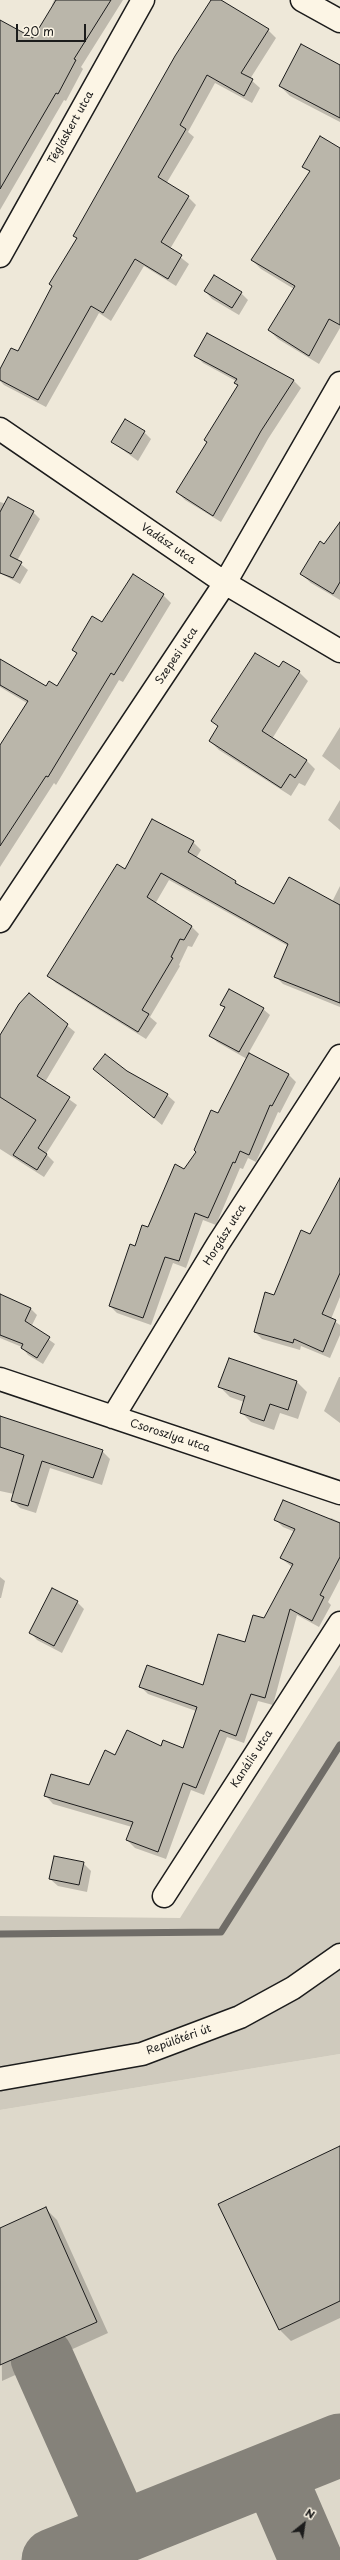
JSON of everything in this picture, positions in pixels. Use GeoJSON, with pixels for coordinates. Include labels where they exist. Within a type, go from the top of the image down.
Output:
{"type":"FeatureCollection","features":[{"type":"Feature","properties":{"kind":"street","name":"Tégláskert utca"},"geometry":{"type":"LineString","coordinates":[[0,256],[142,0]]}},
{"type":"Feature","properties":{"kind":"street"},"geometry":{"type":"LineString","coordinates":[[302,0],[340,21]]}},
{"type":"Feature","properties":{"kind":"street","name":"Szepesi utca"},"geometry":{"type":"LineString","coordinates":[[0,921],[225,583],[340,383]]}},
{"type":"Feature","properties":{"kind":"street","name":"Vadász utca"},"geometry":{"type":"LineString","coordinates":[[0,429],[225,583],[340,651]]}},
{"type":"Feature","properties":{"kind":"street","name":"Horgász utca"},"geometry":{"type":"LineString","coordinates":[[113,1417],[218,1244],[340,1056]]}},
{"type":"Feature","properties":{"kind":"street","name":"Csoroszlya utca"},"geometry":{"type":"LineString","coordinates":[[0,1379],[340,1493]]}},
{"type":"Feature","properties":{"kind":"street","name":"Kanális utca"},"geometry":{"type":"LineString","coordinates":[[164,1896],[340,1623]]}},
{"type":"Feature","properties":{"kind":"street","name":"Repülőtéri út"},"geometry":{"type":"LineString","coordinates":[[0,2079],[150,2051],[240,2018],[293,1988],[340,1955]]}},
{"type":"Feature","properties":{"kind":"shaded area"},"geometry":{"type":"Polygon","coordinates":[[[340,1665],[340,2054],[0,2110],[0,1916],[180,1918],[340,1665]]]}},
{"type":"Feature","properties":{"kind":"shaded area"},"geometry":{"type":"Polygon","coordinates":[[[340,2054],[340,2560],[0,2560],[0,2110],[340,2054]]]}},
{"type":"Feature","properties":{"kind":"building"},"geometry":{"type":"Polygon","coordinates":[[[56,0],[111,0],[74,59],[76,60],[58,94],[56,93],[0,189],[0,20],[33,38],[56,0]]]}},
{"type":"Feature","properties":{"kind":"building"},"geometry":{"type":"Polygon","coordinates":[[[211,0],[221,0],[269,29],[241,73],[253,79],[244,96],[207,75],[180,125],[186,129],[158,177],[189,196],[161,242],[182,255],[168,279],[135,259],[103,313],[91,306],[38,400],[0,380],[0,369],[11,348],[18,351],[52,286],[49,284],[77,238],[73,236],[175,56],[211,0]]]}},
{"type":"Feature","properties":{"kind":"building"},"geometry":{"type":"Polygon","coordinates":[[[301,44],[340,65],[340,118],[279,86],[301,44]]]}},
{"type":"Feature","properties":{"kind":"building"},"geometry":{"type":"Polygon","coordinates":[[[320,136],[340,148],[340,325],[329,319],[309,356],[268,330],[295,286],[251,260],[310,171],[302,167],[320,136]]]}},
{"type":"Feature","properties":{"kind":"building"},"geometry":{"type":"Polygon","coordinates":[[[214,275],[242,292],[232,308],[204,291],[214,275]]]}},
{"type":"Feature","properties":{"kind":"building"},"geometry":{"type":"Polygon","coordinates":[[[207,333],[294,380],[261,431],[213,516],[176,492],[207,442],[204,440],[238,385],[234,383],[237,379],[194,356],[207,333]]]}},
{"type":"Feature","properties":{"kind":"building"},"geometry":{"type":"Polygon","coordinates":[[[125,419],[145,431],[131,454],[111,442],[125,419]]]}},
{"type":"Feature","properties":{"kind":"building"},"geometry":{"type":"Polygon","coordinates":[[[8,497],[34,511],[10,556],[22,562],[13,578],[0,573],[0,512],[8,497]]]}},
{"type":"Feature","properties":{"kind":"building"},"geometry":{"type":"Polygon","coordinates":[[[340,522],[340,582],[333,594],[300,574],[320,541],[324,544],[340,522]]]}},
{"type":"Feature","properties":{"kind":"building"},"geometry":{"type":"Polygon","coordinates":[[[133,574],[164,594],[114,675],[111,673],[48,777],[46,776],[0,846],[0,745],[28,701],[0,685],[0,659],[46,686],[49,681],[57,686],[77,653],[72,650],[92,616],[102,622],[133,574]]]}},
{"type":"Feature","properties":{"kind":"building"},"geometry":{"type":"Polygon","coordinates":[[[255,653],[279,667],[283,661],[300,671],[262,731],[307,760],[295,778],[290,774],[281,788],[209,741],[218,726],[211,721],[255,653]]]}},
{"type":"Feature","properties":{"kind":"building"},"geometry":{"type":"Polygon","coordinates":[[[152,819],[194,841],[188,852],[236,881],[235,883],[274,904],[289,877],[340,905],[340,1003],[274,977],[288,944],[161,873],[147,897],[192,926],[184,940],[180,939],[171,957],[173,958],[142,1010],[149,1014],[138,1032],[47,976],[117,864],[125,869],[152,819]]]}},
{"type":"Feature","properties":{"kind":"building"},"geometry":{"type":"Polygon","coordinates":[[[229,989],[264,1008],[239,1052],[209,1036],[225,1007],[220,1005],[229,989]]]}},
{"type":"Feature","properties":{"kind":"building"},"geometry":{"type":"Polygon","coordinates":[[[29,993],[68,1024],[37,1076],[70,1097],[38,1148],[47,1154],[37,1170],[13,1155],[36,1120],[0,1097],[0,1035],[19,1004],[29,993]]]}},
{"type":"Feature","properties":{"kind":"building"},"geometry":{"type":"Polygon","coordinates":[[[249,1053],[289,1074],[272,1106],[270,1105],[249,1155],[240,1151],[235,1163],[233,1162],[208,1218],[195,1213],[179,1261],[165,1257],[143,1318],[109,1306],[130,1244],[135,1246],[142,1225],[148,1227],[175,1164],[184,1169],[196,1152],[194,1150],[211,1110],[218,1113],[249,1053]]]}},
{"type":"Feature","properties":{"kind":"building"},"geometry":{"type":"Polygon","coordinates":[[[105,1054],[127,1071],[168,1094],[154,1118],[93,1069],[105,1054]]]}},
{"type":"Feature","properties":{"kind":"building"},"geometry":{"type":"Polygon","coordinates":[[[340,1178],[340,1273],[322,1314],[336,1320],[323,1352],[294,1339],[293,1343],[254,1332],[265,1292],[274,1295],[301,1230],[310,1234],[340,1178]]]}},
{"type":"Feature","properties":{"kind":"building"},"geometry":{"type":"Polygon","coordinates":[[[0,1294],[31,1308],[25,1321],[50,1337],[37,1358],[21,1348],[23,1344],[0,1335],[0,1294]]]}},
{"type":"Feature","properties":{"kind":"building"},"geometry":{"type":"Polygon","coordinates":[[[229,1358],[297,1381],[288,1410],[270,1404],[264,1421],[240,1413],[245,1396],[218,1387],[229,1358]]]}},
{"type":"Feature","properties":{"kind":"building"},"geometry":{"type":"Polygon","coordinates":[[[0,1416],[103,1450],[93,1478],[42,1461],[28,1506],[11,1501],[24,1455],[0,1447],[0,1416]]]}},
{"type":"Feature","properties":{"kind":"building"},"geometry":{"type":"Polygon","coordinates":[[[283,1500],[340,1523],[340,1557],[320,1595],[324,1597],[312,1621],[290,1609],[265,1698],[251,1694],[236,1736],[220,1730],[196,1788],[183,1783],[158,1852],[126,1840],[133,1822],[44,1796],[51,1774],[89,1785],[105,1750],[115,1755],[127,1730],[161,1746],[163,1740],[183,1748],[197,1707],[139,1687],[147,1665],[203,1685],[218,1634],[245,1642],[253,1615],[264,1618],[293,1564],[280,1558],[295,1529],[274,1520],[283,1500]]]}},
{"type":"Feature","properties":{"kind":"building"},"geometry":{"type":"Polygon","coordinates":[[[52,1588],[78,1601],[54,1646],[29,1633],[52,1588]]]}},
{"type":"Feature","properties":{"kind":"building"},"geometry":{"type":"Polygon","coordinates":[[[54,1856],[84,1862],[79,1885],[49,1879],[54,1856]]]}},
{"type":"Feature","properties":{"kind":"building"},"geometry":{"type":"Polygon","coordinates":[[[340,2146],[340,2301],[279,2330],[218,2204],[340,2146]]]}},
{"type":"Feature","properties":{"kind":"building"},"geometry":{"type":"Polygon","coordinates":[[[46,2207],[97,2322],[0,2365],[0,2228],[46,2207]]]}},
{"type":"Feature","properties":{"kind":"waterway"},"geometry":{"type":"LineString","coordinates":[[0,1934],[221,1932],[340,1745]]}},
{"type":"Feature","properties":{"kind":"taxiway"},"geometry":{"type":"LineString","coordinates":[[42,2358],[120,2533]]}},
{"type":"Feature","properties":{"kind":"taxiway"},"geometry":{"type":"LineString","coordinates":[[53,2560],[340,2445]]}},
{"type":"Feature","properties":{"kind":"taxiway"},"geometry":{"type":"LineString","coordinates":[[273,2472],[311,2560]]}}]}
